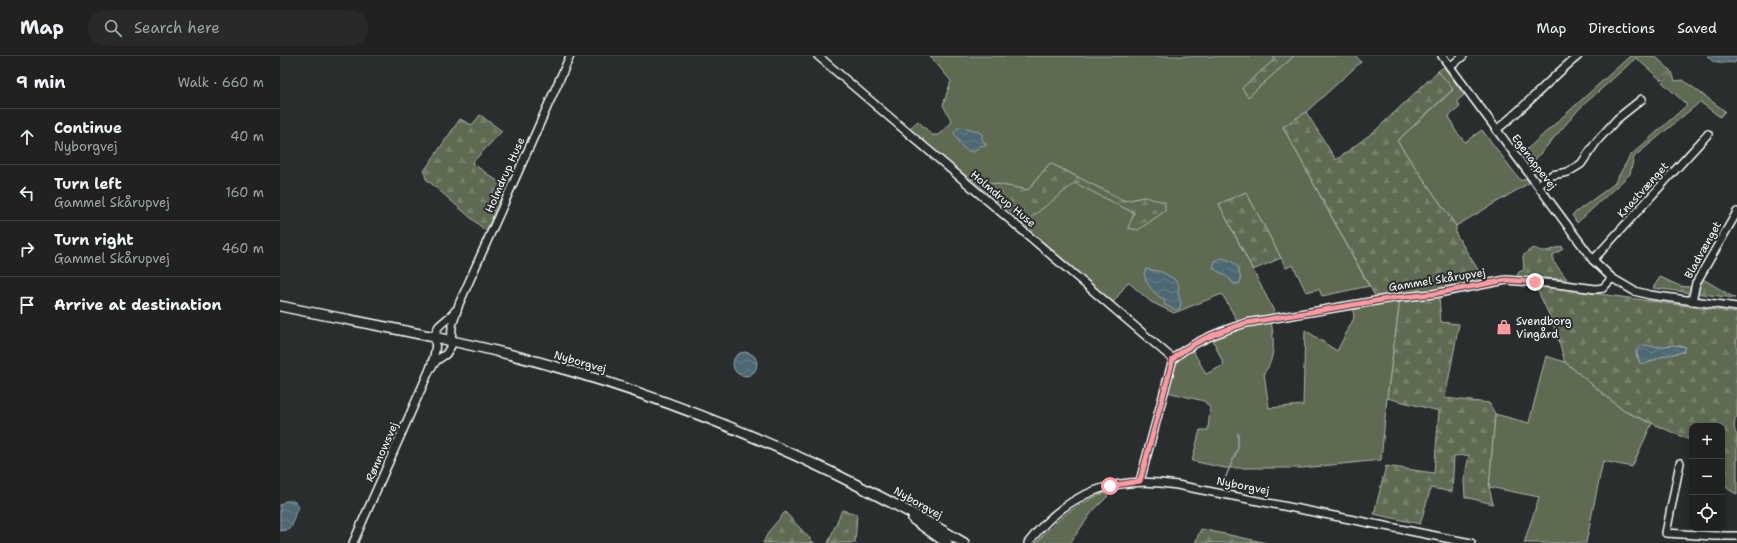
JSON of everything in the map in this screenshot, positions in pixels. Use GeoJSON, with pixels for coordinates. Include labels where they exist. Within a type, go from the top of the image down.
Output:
{"type":"FeatureCollection","features":[{"type":"Feature","properties":{"kind":"main road","name":"Nyborgvej"},"geometry":{"type":"LineString","coordinates":[[280,306],[452,341],[581,375],[666,402],[748,435],[859,486],[897,504],[964,543]]}},
{"type":"Feature","properties":{"kind":"main road","name":"Nyborgvej"},"geometry":{"type":"LineString","coordinates":[[859,486],[912,518],[947,543]]}},
{"type":"Feature","properties":{"kind":"street","name":"Holmdrup Huse"},"geometry":{"type":"LineString","coordinates":[[452,341],[452,326],[459,304],[570,56]]}},
{"type":"Feature","properties":{"kind":"street","name":"Holmdrup Huse"},"geometry":{"type":"LineString","coordinates":[[818,56],[1173,359]]}},
{"type":"Feature","properties":{"kind":"street","name":"Egenappevej"},"geometry":{"type":"LineString","coordinates":[[1442,56],[1593,260],[1612,278]]}},
{"type":"Feature","properties":{"kind":"street"},"geometry":{"type":"LineString","coordinates":[[1450,67],[1463,56]]}},
{"type":"Feature","properties":{"kind":"street"},"geometry":{"type":"LineString","coordinates":[[1496,130],[1517,114],[1559,71],[1578,56]]}},
{"type":"Feature","properties":{"kind":"street"},"geometry":{"type":"LineString","coordinates":[[1538,185],[1552,175],[1568,172],[1580,164],[1597,141],[1617,119],[1642,99]]}},
{"type":"Feature","properties":{"kind":"street","name":"Knastvænget"},"geometry":{"type":"LineString","coordinates":[[1593,260],[1708,134]]}},
{"type":"Feature","properties":{"kind":"street","name":"Bladvænget"},"geometry":{"type":"LineString","coordinates":[[1692,301],[1696,283],[1737,212]]}},
{"type":"Feature","properties":{"kind":"street","name":"Gammel Skårupvej"},"geometry":{"type":"LineString","coordinates":[[1173,359],[1179,353],[1226,329],[1246,323],[1393,298],[1433,294],[1506,280],[1596,289],[1603,288],[1612,278]]}},
{"type":"Feature","properties":{"kind":"street"},"geometry":{"type":"LineString","coordinates":[[1612,278],[1634,291],[1650,295],[1737,307]]}},
{"type":"Feature","properties":{"kind":"street","name":"Holmdrup Huse"},"geometry":{"type":"LineString","coordinates":[[435,338],[440,326],[448,319],[459,304]]}},
{"type":"Feature","properties":{"kind":"street","name":"Rønnowsvej"},"geometry":{"type":"LineString","coordinates":[[353,543],[430,369],[435,351],[435,338]]}},
{"type":"Feature","properties":{"kind":"street","name":"Rønnowsvej"},"geometry":{"type":"LineString","coordinates":[[430,369],[437,360],[446,354],[452,341]]}},
{"type":"Feature","properties":{"kind":"street"},"geometry":{"type":"LineString","coordinates":[[1140,481],[1173,359]]}},
{"type":"Feature","properties":{"kind":"street"},"geometry":{"type":"LineString","coordinates":[[1680,463],[1666,533],[1737,536]]}},
{"type":"Feature","properties":{"kind":"street","name":"Nyborgvej"},"geometry":{"type":"LineString","coordinates":[[1028,543],[1050,518],[1077,499],[1107,487],[1140,481],[1177,485],[1471,543]]}},
{"type":"Feature","properties":{"kind":"green space"},"geometry":{"type":"Polygon","coordinates":[[[930,56],[1272,56],[1275,59],[1242,88],[1248,97],[1294,56],[1356,56],[1361,62],[1306,112],[1283,127],[1369,286],[1322,296],[1319,289],[1306,292],[1293,265],[1286,268],[1246,192],[1219,204],[1276,315],[1238,322],[1222,294],[1174,313],[1151,302],[1128,282],[1112,304],[1020,225],[1075,182],[1134,213],[1144,197],[1125,201],[1050,163],[1028,190],[970,179],[909,129],[918,121],[932,135],[938,135],[952,122],[943,105],[951,81],[930,56]]]}},
{"type":"Feature","properties":{"kind":"green space"},"geometry":{"type":"Polygon","coordinates":[[[1272,56],[1294,56],[1248,97],[1242,88],[1275,59],[1272,56]]]}},
{"type":"Feature","properties":{"kind":"green space"},"geometry":{"type":"Polygon","coordinates":[[[1630,56],[1655,56],[1671,71],[1661,80],[1636,58],[1580,108],[1533,162],[1525,151],[1630,56]]]}},
{"type":"Feature","properties":{"kind":"green space"},"geometry":{"type":"Polygon","coordinates":[[[1444,67],[1464,95],[1457,101],[1460,107],[1449,116],[1455,130],[1465,142],[1482,130],[1521,181],[1526,178],[1529,183],[1456,226],[1397,141],[1453,90],[1438,71],[1444,67]]]}},
{"type":"Feature","properties":{"kind":"green space"},"geometry":{"type":"Polygon","coordinates":[[[1438,71],[1453,89],[1397,141],[1456,226],[1456,234],[1485,281],[1438,290],[1376,298],[1283,127],[1306,112],[1336,160],[1376,130],[1438,71]]]}},
{"type":"Feature","properties":{"kind":"green space"},"geometry":{"type":"Polygon","coordinates":[[[1672,72],[1675,81],[1683,80],[1725,111],[1720,117],[1700,102],[1634,157],[1630,174],[1577,223],[1572,215],[1614,184],[1630,156],[1687,105],[1662,82],[1672,72]]]}},
{"type":"Feature","properties":{"kind":"green space"},"geometry":{"type":"Polygon","coordinates":[[[480,115],[502,131],[472,163],[506,187],[486,231],[426,179],[424,171],[460,119],[472,125],[480,115]]]}},
{"type":"Feature","properties":{"kind":"green space"},"geometry":{"type":"Polygon","coordinates":[[[1050,163],[1125,201],[1144,197],[1165,202],[1165,211],[1138,230],[1128,228],[1134,213],[1075,183],[1024,223],[970,179],[1028,190],[1050,163]]]}},
{"type":"Feature","properties":{"kind":"green space"},"geometry":{"type":"Polygon","coordinates":[[[1246,192],[1281,258],[1253,270],[1219,204],[1246,192]]]}},
{"type":"Feature","properties":{"kind":"green space"},"geometry":{"type":"Polygon","coordinates":[[[1562,246],[1563,249],[1553,255],[1553,261],[1567,279],[1517,276],[1519,272],[1524,270],[1523,256],[1531,249],[1546,251],[1562,246]]]}},
{"type":"Feature","properties":{"kind":"green space"},"geometry":{"type":"Polygon","coordinates":[[[1660,277],[1680,286],[1698,288],[1703,279],[1735,298],[1653,288],[1660,277]]]}},
{"type":"Feature","properties":{"kind":"green space"},"geometry":{"type":"Polygon","coordinates":[[[1535,285],[1737,313],[1737,416],[1734,426],[1737,435],[1737,494],[1725,486],[1725,423],[1689,423],[1689,440],[1624,411],[1565,362],[1553,323],[1535,285]],[[1672,345],[1659,347],[1653,346],[1636,354],[1640,363],[1650,362],[1663,356],[1683,352],[1686,347],[1672,345]]]}},
{"type":"Feature","properties":{"kind":"green space"},"geometry":{"type":"Polygon","coordinates":[[[1439,296],[1441,322],[1459,324],[1445,398],[1489,403],[1495,414],[1489,487],[1493,504],[1465,497],[1464,481],[1469,455],[1454,456],[1452,492],[1431,488],[1420,524],[1374,514],[1386,466],[1434,473],[1439,411],[1387,398],[1400,300],[1439,296]]]}},
{"type":"Feature","properties":{"kind":"green space"},"geometry":{"type":"Polygon","coordinates":[[[1400,300],[1387,398],[1381,460],[1302,468],[1225,468],[1192,461],[1200,430],[1208,430],[1210,408],[1204,401],[1167,392],[1173,362],[1192,349],[1206,374],[1224,365],[1213,340],[1233,329],[1271,321],[1273,348],[1271,361],[1264,373],[1269,408],[1303,405],[1305,330],[1337,351],[1354,318],[1353,310],[1400,300]]]}},
{"type":"Feature","properties":{"kind":"green space"},"geometry":{"type":"Polygon","coordinates":[[[1546,356],[1565,362],[1624,411],[1652,423],[1632,467],[1603,461],[1586,543],[1524,543],[1539,497],[1489,487],[1495,414],[1529,423],[1546,356]]]}},
{"type":"Feature","properties":{"kind":"green space"},"geometry":{"type":"Polygon","coordinates":[[[1105,493],[1108,496],[1092,512],[1070,543],[1036,543],[1067,513],[1085,502],[1105,493]]]}},
{"type":"Feature","properties":{"kind":"green space"},"geometry":{"type":"Polygon","coordinates":[[[842,510],[857,514],[855,543],[828,543],[842,510]]]}},
{"type":"Feature","properties":{"kind":"green space"},"geometry":{"type":"Polygon","coordinates":[[[785,512],[814,543],[763,543],[769,531],[785,512]]]}},
{"type":"Feature","properties":{"kind":"green space"},"geometry":{"type":"Polygon","coordinates":[[[1201,529],[1267,543],[1195,543],[1201,529]]]}},
{"type":"Feature","properties":{"kind":"water"},"geometry":{"type":"Polygon","coordinates":[[[1707,56],[1737,56],[1737,61],[1734,63],[1717,63],[1707,56]]]}},
{"type":"Feature","properties":{"kind":"water"},"geometry":{"type":"Polygon","coordinates":[[[959,127],[968,128],[979,132],[982,134],[982,140],[987,145],[979,146],[974,152],[970,152],[959,142],[954,132],[959,127]]]}},
{"type":"Feature","properties":{"kind":"water"},"geometry":{"type":"Polygon","coordinates":[[[1222,258],[1231,261],[1238,267],[1241,280],[1239,284],[1233,284],[1230,279],[1213,268],[1215,261],[1222,258]]]}},
{"type":"Feature","properties":{"kind":"water"},"geometry":{"type":"Polygon","coordinates":[[[1146,269],[1162,272],[1174,279],[1179,285],[1178,293],[1181,303],[1180,308],[1176,310],[1165,305],[1164,299],[1151,289],[1144,274],[1146,269]]]}},
{"type":"Feature","properties":{"kind":"water"},"geometry":{"type":"Polygon","coordinates":[[[1643,345],[1659,347],[1672,345],[1686,347],[1683,352],[1663,356],[1645,364],[1640,363],[1636,351],[1643,345]]]}},
{"type":"Feature","properties":{"kind":"water"},"geometry":{"type":"Polygon","coordinates":[[[745,352],[750,353],[756,359],[756,369],[750,375],[745,376],[740,375],[734,369],[733,364],[734,359],[740,353],[745,352]]]}},
{"type":"Feature","properties":{"kind":"water"},"geometry":{"type":"Polygon","coordinates":[[[285,501],[294,501],[299,508],[295,514],[292,526],[286,530],[280,531],[280,505],[285,501]]]}},
{"type":"Feature","properties":{"kind":"waterway"},"geometry":{"type":"LineString","coordinates":[[1224,481],[1238,448],[1238,433]]}},
{"type":"Feature","properties":{"kind":"place","name":"Svendborg Vingård"},"geometry":{"type":"Point","coordinates":[1504,327]}},
{"type":"Feature","properties":{"kind":"route"},"geometry":{"type":"LineString","coordinates":[[1110,486],[1140,481],[1169,368],[1173,359],[1179,353],[1226,329],[1246,323],[1393,298],[1433,294],[1490,282],[1506,280],[1535,282]]}}]}
